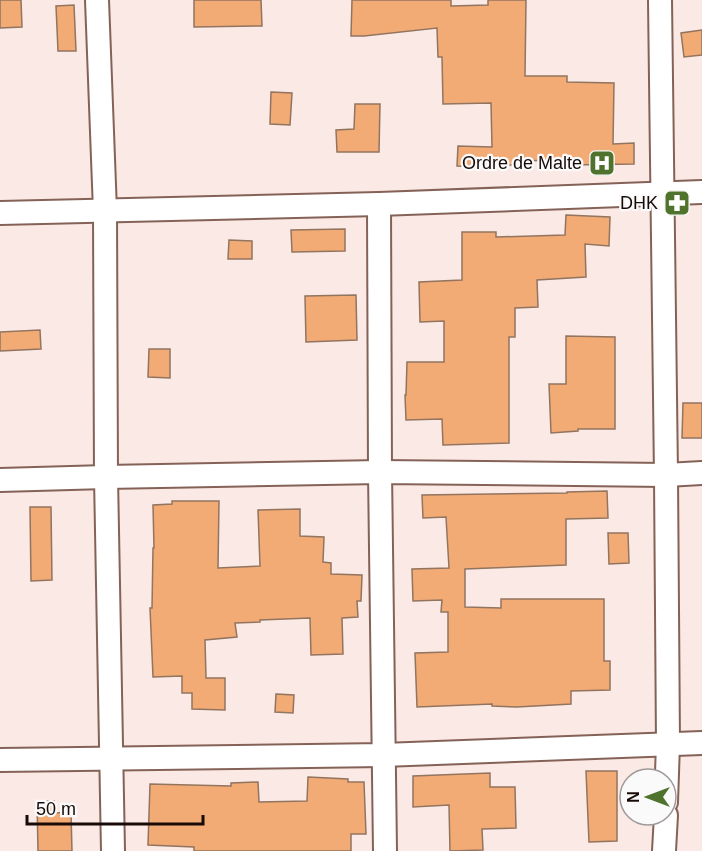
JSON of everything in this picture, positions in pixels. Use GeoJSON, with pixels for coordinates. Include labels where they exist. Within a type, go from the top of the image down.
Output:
{"type":"FeatureCollection","features":[{"type":"Feature","properties":{"kind":"street"},"geometry":{"type":"LineString","coordinates":[[97,0],[105,211],[106,477],[113,851]]}},
{"type":"Feature","properties":{"kind":"street"},"geometry":{"type":"LineString","coordinates":[[660,0],[667,767]]}},
{"type":"Feature","properties":{"kind":"street"},"geometry":{"type":"LineString","coordinates":[[0,213],[379,204],[702,192]]}},
{"type":"Feature","properties":{"kind":"street"},"geometry":{"type":"LineString","coordinates":[[379,204],[382,754],[385,851]]}},
{"type":"Feature","properties":{"kind":"street"},"geometry":{"type":"LineString","coordinates":[[0,480],[380,472],[666,475],[702,473]]}},
{"type":"Feature","properties":{"kind":"street"},"geometry":{"type":"LineString","coordinates":[[0,760],[382,754],[702,743]]}},
{"type":"Feature","properties":{"kind":"street"},"geometry":{"type":"LineString","coordinates":[[664,851],[665,827]]}},
{"type":"Feature","properties":{"kind":"building"},"geometry":{"type":"Polygon","coordinates":[[[0,0],[21,0],[22,27],[0,28],[0,0]]]}},
{"type":"Feature","properties":{"kind":"building"},"geometry":{"type":"Polygon","coordinates":[[[194,0],[261,0],[262,26],[194,27],[194,0]]]}},
{"type":"Feature","properties":{"kind":"building"},"geometry":{"type":"Polygon","coordinates":[[[352,0],[451,0],[451,6],[488,5],[488,0],[526,0],[525,76],[567,76],[567,82],[614,83],[613,144],[634,143],[634,164],[570,165],[570,160],[513,161],[513,165],[490,165],[490,167],[457,166],[458,146],[492,147],[491,103],[443,104],[442,57],[438,57],[437,28],[351,36],[352,0]]]}},
{"type":"Feature","properties":{"kind":"building"},"geometry":{"type":"Polygon","coordinates":[[[74,5],[76,51],[58,51],[56,6],[74,5]]]}},
{"type":"Feature","properties":{"kind":"building"},"geometry":{"type":"Polygon","coordinates":[[[702,30],[702,55],[684,57],[681,33],[702,30]]]}},
{"type":"Feature","properties":{"kind":"building"},"geometry":{"type":"Polygon","coordinates":[[[271,92],[292,93],[290,125],[270,124],[271,92]]]}},
{"type":"Feature","properties":{"kind":"building"},"geometry":{"type":"Polygon","coordinates":[[[355,104],[380,104],[379,152],[337,152],[336,130],[354,129],[355,104]]]}},
{"type":"Feature","properties":{"kind":"building"},"geometry":{"type":"Polygon","coordinates":[[[566,215],[610,217],[609,246],[585,244],[586,277],[537,280],[538,307],[515,308],[515,337],[509,337],[509,443],[443,445],[442,419],[406,420],[407,362],[444,362],[444,321],[420,322],[419,282],[462,280],[462,232],[496,232],[496,237],[565,235],[566,215]]]}},
{"type":"Feature","properties":{"kind":"building"},"geometry":{"type":"Polygon","coordinates":[[[345,229],[345,251],[292,252],[291,230],[345,229]]]}},
{"type":"Feature","properties":{"kind":"building"},"geometry":{"type":"Polygon","coordinates":[[[229,240],[252,241],[252,259],[228,259],[229,240]]]}},
{"type":"Feature","properties":{"kind":"building"},"geometry":{"type":"Polygon","coordinates":[[[356,295],[357,340],[306,342],[305,296],[356,295]]]}},
{"type":"Feature","properties":{"kind":"building"},"geometry":{"type":"Polygon","coordinates":[[[40,330],[41,349],[0,351],[0,332],[40,330]]]}},
{"type":"Feature","properties":{"kind":"building"},"geometry":{"type":"Polygon","coordinates":[[[566,336],[615,337],[615,429],[578,429],[578,431],[551,433],[549,384],[566,384],[566,336]]]}},
{"type":"Feature","properties":{"kind":"building"},"geometry":{"type":"Polygon","coordinates":[[[149,349],[170,349],[170,378],[148,377],[149,349]]]}},
{"type":"Feature","properties":{"kind":"building"},"geometry":{"type":"Polygon","coordinates":[[[683,403],[702,403],[702,438],[682,438],[683,403]]]}},
{"type":"Feature","properties":{"kind":"building"},"geometry":{"type":"Polygon","coordinates":[[[607,491],[608,518],[566,519],[566,565],[465,569],[465,607],[501,608],[501,599],[604,599],[604,661],[610,661],[610,690],[571,691],[571,704],[517,707],[492,706],[492,704],[417,707],[415,653],[448,652],[448,612],[441,612],[442,600],[413,601],[412,569],[449,568],[446,517],[423,518],[422,495],[607,491]]]}},
{"type":"Feature","properties":{"kind":"building"},"geometry":{"type":"Polygon","coordinates":[[[172,501],[219,501],[218,568],[260,566],[258,510],[300,509],[300,536],[324,537],[323,562],[331,563],[331,574],[362,575],[361,601],[357,601],[358,617],[342,618],[343,654],[311,655],[310,618],[235,623],[237,637],[205,640],[206,678],[225,678],[225,710],[192,709],[192,693],[182,693],[182,676],[153,677],[150,608],[152,608],[154,548],[153,505],[172,504],[172,501]]]}},
{"type":"Feature","properties":{"kind":"building"},"geometry":{"type":"Polygon","coordinates":[[[30,507],[51,507],[52,580],[31,581],[30,507]]]}},
{"type":"Feature","properties":{"kind":"building"},"geometry":{"type":"Polygon","coordinates":[[[608,533],[628,533],[629,563],[609,564],[608,533]]]}},
{"type":"Feature","properties":{"kind":"building"},"geometry":{"type":"Polygon","coordinates":[[[276,694],[294,695],[293,713],[275,712],[276,694]]]}},
{"type":"Feature","properties":{"kind":"building"},"geometry":{"type":"Polygon","coordinates":[[[586,771],[617,771],[617,841],[589,842],[586,771]]]}},
{"type":"Feature","properties":{"kind":"building"},"geometry":{"type":"Polygon","coordinates":[[[490,773],[490,787],[515,787],[516,828],[482,829],[483,850],[450,851],[449,805],[413,807],[413,776],[490,773]]]}},
{"type":"Feature","properties":{"kind":"building"},"geometry":{"type":"Polygon","coordinates":[[[308,777],[364,782],[366,834],[351,834],[351,851],[194,851],[194,847],[148,845],[150,784],[231,786],[231,783],[258,782],[259,802],[307,801],[308,777]]]}},
{"type":"Feature","properties":{"kind":"building"},"geometry":{"type":"Polygon","coordinates":[[[37,801],[54,801],[55,813],[71,812],[72,851],[38,851],[37,801]]]}},
{"type":"Feature","properties":{"kind":"place","name":"Ordre de Malte"},"geometry":{"type":"Point","coordinates":[602,163]}},
{"type":"Feature","properties":{"kind":"place","name":"DHK"},"geometry":{"type":"Point","coordinates":[677,203]}}]}
